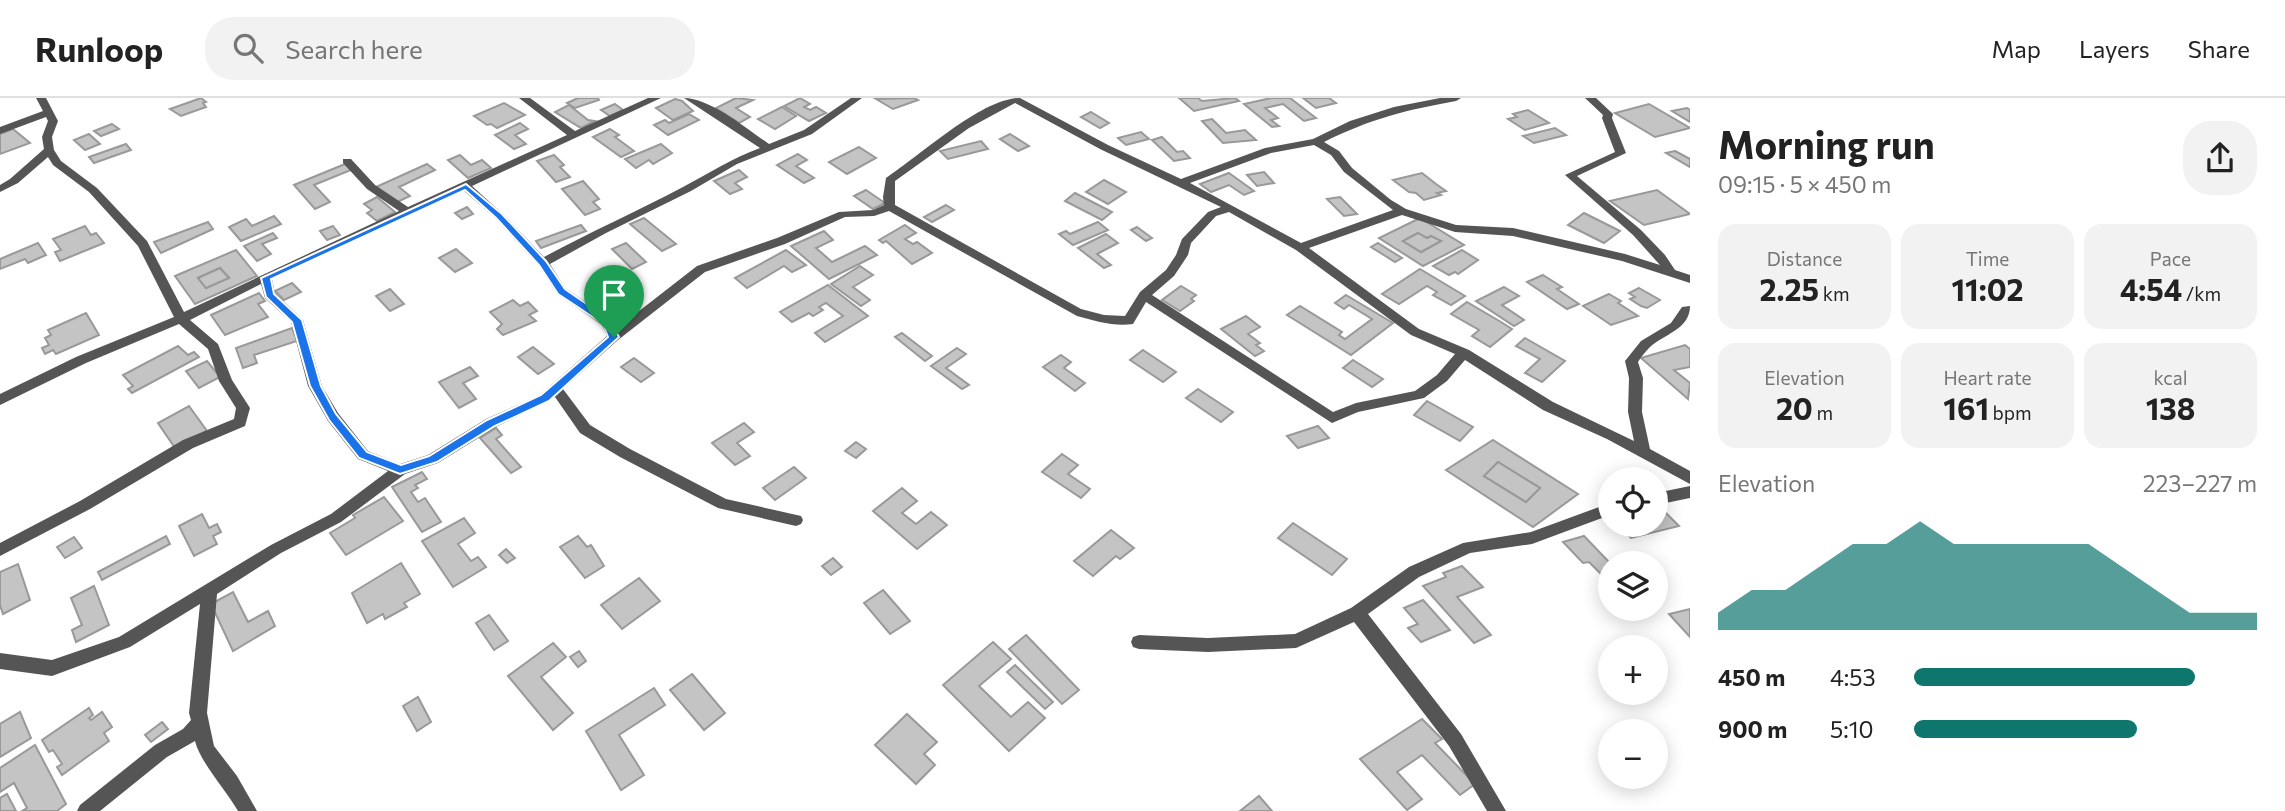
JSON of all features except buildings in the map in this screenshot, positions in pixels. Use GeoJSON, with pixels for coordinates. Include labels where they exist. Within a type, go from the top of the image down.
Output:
{"type":"FeatureCollection","features":[{"type":"Feature","properties":{"kind":"street"},"geometry":{"type":"LineString","coordinates":[[0,550],[85,505],[188,444],[240,422],[243,408],[226,381],[214,348],[181,319],[143,244],[93,190],[57,163],[49,150],[47,137],[53,121],[41,98]]}},
{"type":"Feature","properties":{"kind":"street"},"geometry":{"type":"LineString","coordinates":[[524,98],[574,135]]}},
{"type":"Feature","properties":{"kind":"street"},"geometry":{"type":"LineString","coordinates":[[0,400],[80,360],[181,319],[656,98]]}},
{"type":"Feature","properties":{"kind":"street"},"geometry":{"type":"LineString","coordinates":[[689,98],[737,126],[766,147]]}},
{"type":"Feature","properties":{"kind":"street"},"geometry":{"type":"LineString","coordinates":[[543,263],[766,147],[807,132],[857,98]]}},
{"type":"Feature","properties":{"kind":"street"},"geometry":{"type":"LineString","coordinates":[[1181,183],[1269,150],[1316,142],[1354,123],[1397,109],[1456,98]]}},
{"type":"Feature","properties":{"kind":"street"},"geometry":{"type":"LineString","coordinates":[[1590,98],[1608,114],[1607,118],[1621,153],[1570,175],[1661,254],[1671,273]]}},
{"type":"Feature","properties":{"kind":"street"},"geometry":{"type":"LineString","coordinates":[[1230,208],[1212,215],[1186,242],[1182,255],[1170,273],[1144,295],[1129,321],[1104,319],[1077,312],[890,207],[888,197],[890,180],[916,164],[962,125],[991,108],[1014,99],[1104,147],[1230,208],[1300,247],[1415,332],[1464,354],[1548,406],[1643,451],[1690,478]]}},
{"type":"Feature","properties":{"kind":"street"},"geometry":{"type":"LineString","coordinates":[[0,131],[49,112]]}},
{"type":"Feature","properties":{"kind":"street"},"geometry":{"type":"LineString","coordinates":[[1316,142],[1335,153],[1349,170],[1402,211],[1455,228],[1503,234],[1513,232],[1625,258],[1690,279]]}},
{"type":"Feature","properties":{"kind":"street"},"geometry":{"type":"LineString","coordinates":[[0,189],[14,181],[49,150]]}},
{"type":"Feature","properties":{"kind":"street"},"geometry":{"type":"LineString","coordinates":[[347,161],[371,187],[407,212]]}},
{"type":"Feature","properties":{"kind":"street"},"geometry":{"type":"LineString","coordinates":[[466,187],[499,216],[543,263],[561,291],[607,322],[614,337]]}},
{"type":"Feature","properties":{"kind":"street"},"geometry":{"type":"LineString","coordinates":[[0,661],[52,668],[124,642],[276,549],[336,517],[400,470],[433,459],[491,423],[545,398],[614,337],[701,269],[781,242],[843,214],[874,213],[890,207]]}},
{"type":"Feature","properties":{"kind":"street"},"geometry":{"type":"LineString","coordinates":[[1300,247],[1402,211]]}},
{"type":"Feature","properties":{"kind":"street"},"geometry":{"type":"LineString","coordinates":[[266,278],[269,295],[297,320],[316,386],[332,417],[363,455],[400,470]]}},
{"type":"Feature","properties":{"kind":"street"},"geometry":{"type":"LineString","coordinates":[[1144,295],[1332,418],[1356,408],[1419,395],[1442,378],[1464,354]]}},
{"type":"Feature","properties":{"kind":"street"},"geometry":{"type":"LineString","coordinates":[[1643,451],[1635,412],[1636,378],[1632,361],[1645,344],[1675,326],[1686,310],[1690,310]]}},
{"type":"Feature","properties":{"kind":"street"},"geometry":{"type":"LineString","coordinates":[[556,389],[585,429],[625,453],[723,504],[796,520]]}},
{"type":"Feature","properties":{"kind":"street"},"geometry":{"type":"LineString","coordinates":[[1668,497],[1690,492]]}},
{"type":"Feature","properties":{"kind":"street"},"geometry":{"type":"LineString","coordinates":[[1139,642],[1208,645],[1296,641],[1357,613],[1414,572],[1468,547],[1532,538],[1598,513]]}},
{"type":"Feature","properties":{"kind":"street"},"geometry":{"type":"LineString","coordinates":[[209,590],[198,713],[206,750],[231,782],[248,811]]}},
{"type":"Feature","properties":{"kind":"street"},"geometry":{"type":"LineString","coordinates":[[1357,613],[1455,740],[1497,811]]}},
{"type":"Feature","properties":{"kind":"street"},"geometry":{"type":"LineString","coordinates":[[86,811],[161,751],[189,735],[200,723]]}},
{"type":"Feature","properties":{"kind":"route"},"geometry":{"type":"LineString","coordinates":[[466,187],[499,216],[543,263],[561,291],[607,322],[614,337],[545,398],[491,423],[433,459],[400,470],[363,455],[332,417],[316,386],[297,320],[280,308],[269,295],[266,278],[466,187]]}}]}
